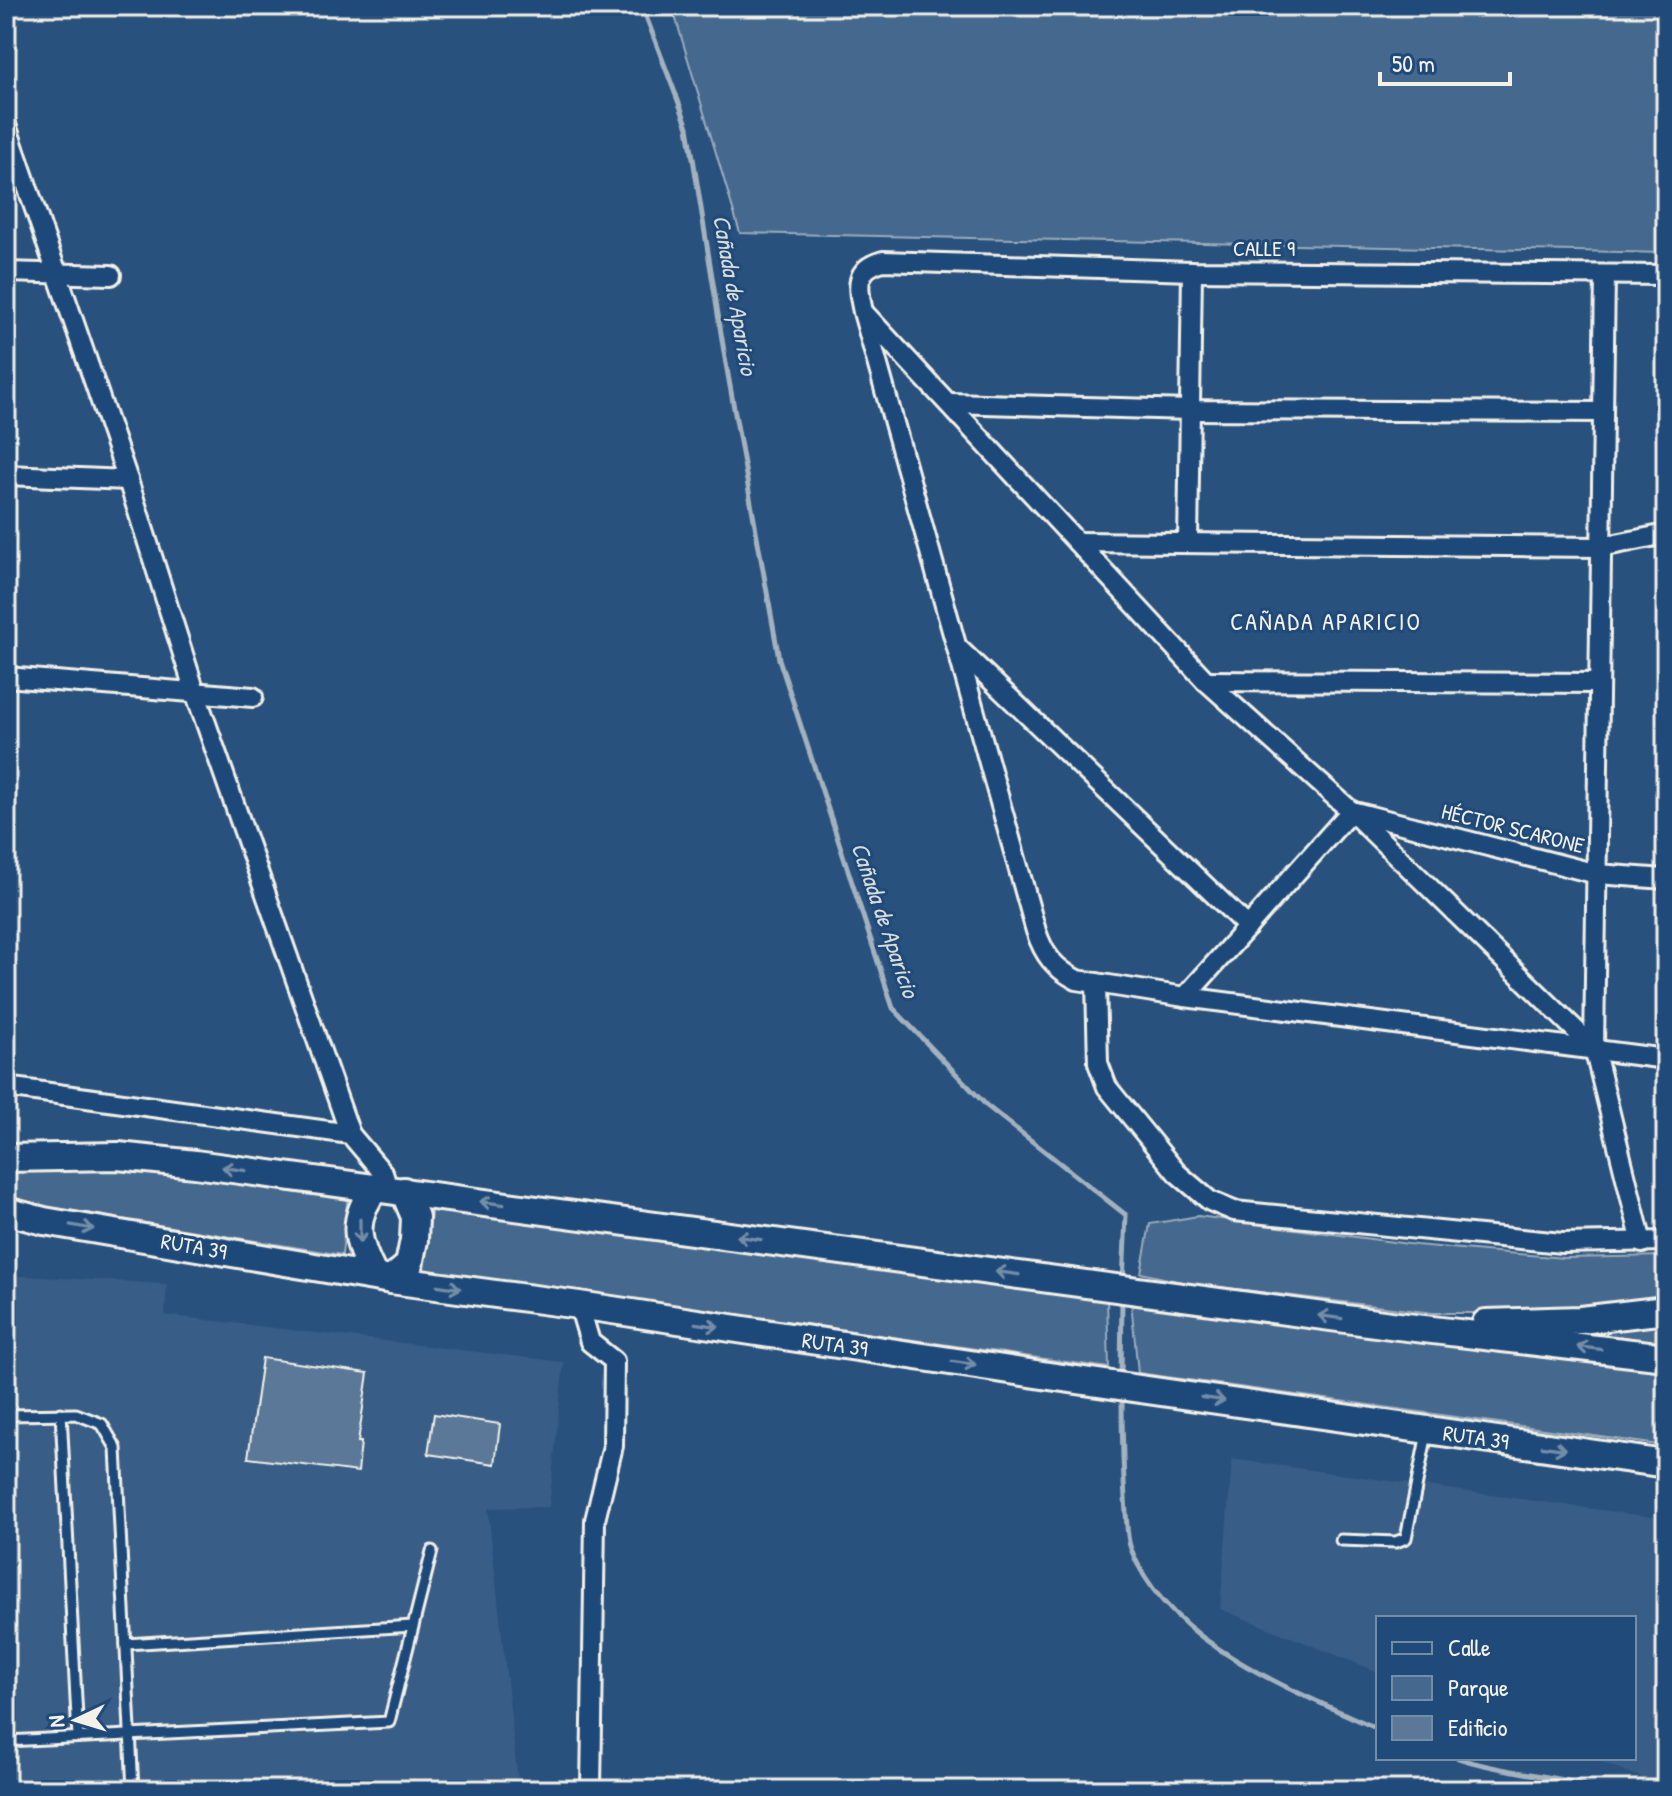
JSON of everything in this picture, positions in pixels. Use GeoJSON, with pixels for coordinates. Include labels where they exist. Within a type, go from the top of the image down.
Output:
{"type":"FeatureCollection","features":[{"type":"Feature","properties":{"kind":"main road"},"geometry":{"type":"LineString","coordinates":[[6,1158],[118,1156],[389,1189],[1398,1326],[1666,1357]]}},
{"type":"Feature","properties":{"kind":"main road"},"geometry":{"type":"LineString","coordinates":[[389,1189],[415,1217],[414,1240],[409,1265],[382,1278],[360,1250],[358,1228],[362,1204],[389,1189]]}},
{"type":"Feature","properties":{"kind":"main road","name":"RUTA 39"},"geometry":{"type":"LineString","coordinates":[[6,1211],[44,1221],[382,1278],[1666,1464]]}},
{"type":"Feature","properties":{"kind":"main road"},"geometry":{"type":"LineString","coordinates":[[1398,1326],[1581,1320],[1666,1310]]}},
{"type":"Feature","properties":{"kind":"street"},"geometry":{"type":"LineString","coordinates":[[6,125],[128,480],[195,692],[350,1134],[383,1173],[389,1189]]}},
{"type":"Feature","properties":{"kind":"street","name":"CALLE 9"},"geometry":{"type":"LineString","coordinates":[[863,312],[859,287],[864,271],[883,261],[1192,271],[1666,275]]}},
{"type":"Feature","properties":{"kind":"street"},"geometry":{"type":"LineString","coordinates":[[1188,543],[1192,271]]}},
{"type":"Feature","properties":{"kind":"street"},"geometry":{"type":"LineString","coordinates":[[6,272],[111,275]]}},
{"type":"Feature","properties":{"kind":"street"},"geometry":{"type":"LineString","coordinates":[[1605,275],[1594,1048],[1642,1243]]}},
{"type":"Feature","properties":{"kind":"street"},"geometry":{"type":"LineString","coordinates":[[863,312],[1206,681],[1351,811],[1594,1048]]}},
{"type":"Feature","properties":{"kind":"street"},"geometry":{"type":"LineString","coordinates":[[863,312],[1044,954],[1061,972],[1077,980],[1185,997],[1666,1059]]}},
{"type":"Feature","properties":{"kind":"street"},"geometry":{"type":"LineString","coordinates":[[950,403],[1190,410],[1603,412]]}},
{"type":"Feature","properties":{"kind":"street"},"geometry":{"type":"LineString","coordinates":[[6,475],[128,480]]}},
{"type":"Feature","properties":{"kind":"street"},"geometry":{"type":"LineString","coordinates":[[1077,542],[1601,547],[1666,534]]}},
{"type":"Feature","properties":{"kind":"street"},"geometry":{"type":"LineString","coordinates":[[957,646],[1248,927]]}},
{"type":"Feature","properties":{"kind":"street"},"geometry":{"type":"LineString","coordinates":[[6,677],[253,697]]}},
{"type":"Feature","properties":{"kind":"street"},"geometry":{"type":"LineString","coordinates":[[1206,681],[1599,683]]}},
{"type":"Feature","properties":{"kind":"street"},"geometry":{"type":"LineString","coordinates":[[1185,997],[1351,811]]}},
{"type":"Feature","properties":{"kind":"street","name":"HÉCTOR SCARONE"},"geometry":{"type":"LineString","coordinates":[[1351,811],[1597,874],[1666,879]]}},
{"type":"Feature","properties":{"kind":"street"},"geometry":{"type":"LineString","coordinates":[[1096,983],[1098,1063],[1107,1087],[1177,1173],[1210,1201],[1234,1211],[1250,1213],[1562,1243],[1666,1241]]}},
{"type":"Feature","properties":{"kind":"street"},"geometry":{"type":"LineString","coordinates":[[6,1069],[9,1087],[350,1134]]}},
{"type":"Feature","properties":{"kind":"street"},"geometry":{"type":"LineString","coordinates":[[579,1305],[590,1342],[614,1361],[613,1446],[595,1520],[591,1790]]}},
{"type":"Feature","properties":{"kind":"lane"},"geometry":{"type":"LineString","coordinates":[[61,1413],[78,1737]]}},
{"type":"Feature","properties":{"kind":"lane"},"geometry":{"type":"LineString","coordinates":[[6,1415],[76,1414],[102,1424],[116,1448],[133,1790]]}},
{"type":"Feature","properties":{"kind":"lane"},"geometry":{"type":"LineString","coordinates":[[1341,1540],[1396,1542],[1406,1538],[1428,1430]]}},
{"type":"Feature","properties":{"kind":"lane"},"geometry":{"type":"LineString","coordinates":[[6,1741],[389,1722],[432,1551]]}},
{"type":"Feature","properties":{"kind":"lane"},"geometry":{"type":"LineString","coordinates":[[126,1644],[413,1626]]}},
{"type":"Feature","properties":{"kind":"shaded area"},"geometry":{"type":"Polygon","coordinates":[[[6,1275],[167,1284],[165,1315],[564,1362],[549,1507],[488,1508],[519,1790],[6,1790],[6,1275]]]}},
{"type":"Feature","properties":{"kind":"shaded area"},"geometry":{"type":"Polygon","coordinates":[[[1232,1459],[1666,1519],[1666,1787],[1596,1760],[1636,1760],[1636,1616],[1376,1616],[1376,1671],[1220,1609],[1232,1459]]]}},
{"type":"Feature","properties":{"kind":"green space"},"geometry":{"type":"Polygon","coordinates":[[[672,6],[1666,6],[1666,253],[740,233],[672,6]]]}},
{"type":"Feature","properties":{"kind":"green space"},"geometry":{"type":"Polygon","coordinates":[[[118,1169],[348,1193],[342,1255],[6,1200],[6,1170],[118,1169]]]}},
{"type":"Feature","properties":{"kind":"green space"},"geometry":{"type":"Polygon","coordinates":[[[432,1205],[1107,1300],[1109,1368],[424,1270],[432,1205]]]}},
{"type":"Feature","properties":{"kind":"green space"},"geometry":{"type":"Polygon","coordinates":[[[1198,1216],[1416,1245],[1564,1258],[1666,1256],[1666,1299],[1547,1313],[1433,1313],[1186,1283],[1141,1273],[1150,1224],[1198,1216]]]}},
{"type":"Feature","properties":{"kind":"green space"},"geometry":{"type":"Polygon","coordinates":[[[1131,1301],[1666,1367],[1666,1446],[1138,1373],[1131,1301]]]}},
{"type":"Feature","properties":{"kind":"green space"},"geometry":{"type":"Polygon","coordinates":[[[1666,1319],[1666,1346],[1585,1334],[1666,1319]]]}},
{"type":"Feature","properties":{"kind":"building"},"geometry":{"type":"Polygon","coordinates":[[[262,1358],[368,1373],[358,1442],[361,1442],[358,1472],[248,1458],[262,1358]]]}},
{"type":"Feature","properties":{"kind":"building"},"geometry":{"type":"Polygon","coordinates":[[[434,1414],[500,1424],[495,1464],[428,1454],[434,1414]]]}},
{"type":"Feature","properties":{"kind":"waterway","name":"Cañada de Aparicio"},"geometry":{"type":"LineString","coordinates":[[642,6],[688,127],[725,358],[779,659],[893,1008],[987,1106],[1126,1215],[1123,1283]]}},
{"type":"Feature","properties":{"kind":"waterway","name":"Cañada de Aparicio"},"geometry":{"type":"LineString","coordinates":[[1121,1378],[1122,1297]]}},
{"type":"Feature","properties":{"kind":"waterway","name":"Cañada de Aparicio"},"geometry":{"type":"LineString","coordinates":[[1122,1396],[1128,1536],[1131,1549],[1149,1583],[1173,1612],[1203,1638],[1236,1660],[1308,1698],[1376,1728]]}},
{"type":"Feature","properties":{"kind":"waterway","name":"Cañada de Aparicio"},"geometry":{"type":"LineString","coordinates":[[1465,1760],[1602,1790]]}},
{"type":"Feature","properties":{"kind":"district","name":"CAÑADA APARICIO"},"geometry":{"type":"Point","coordinates":[1326,622]}}]}
